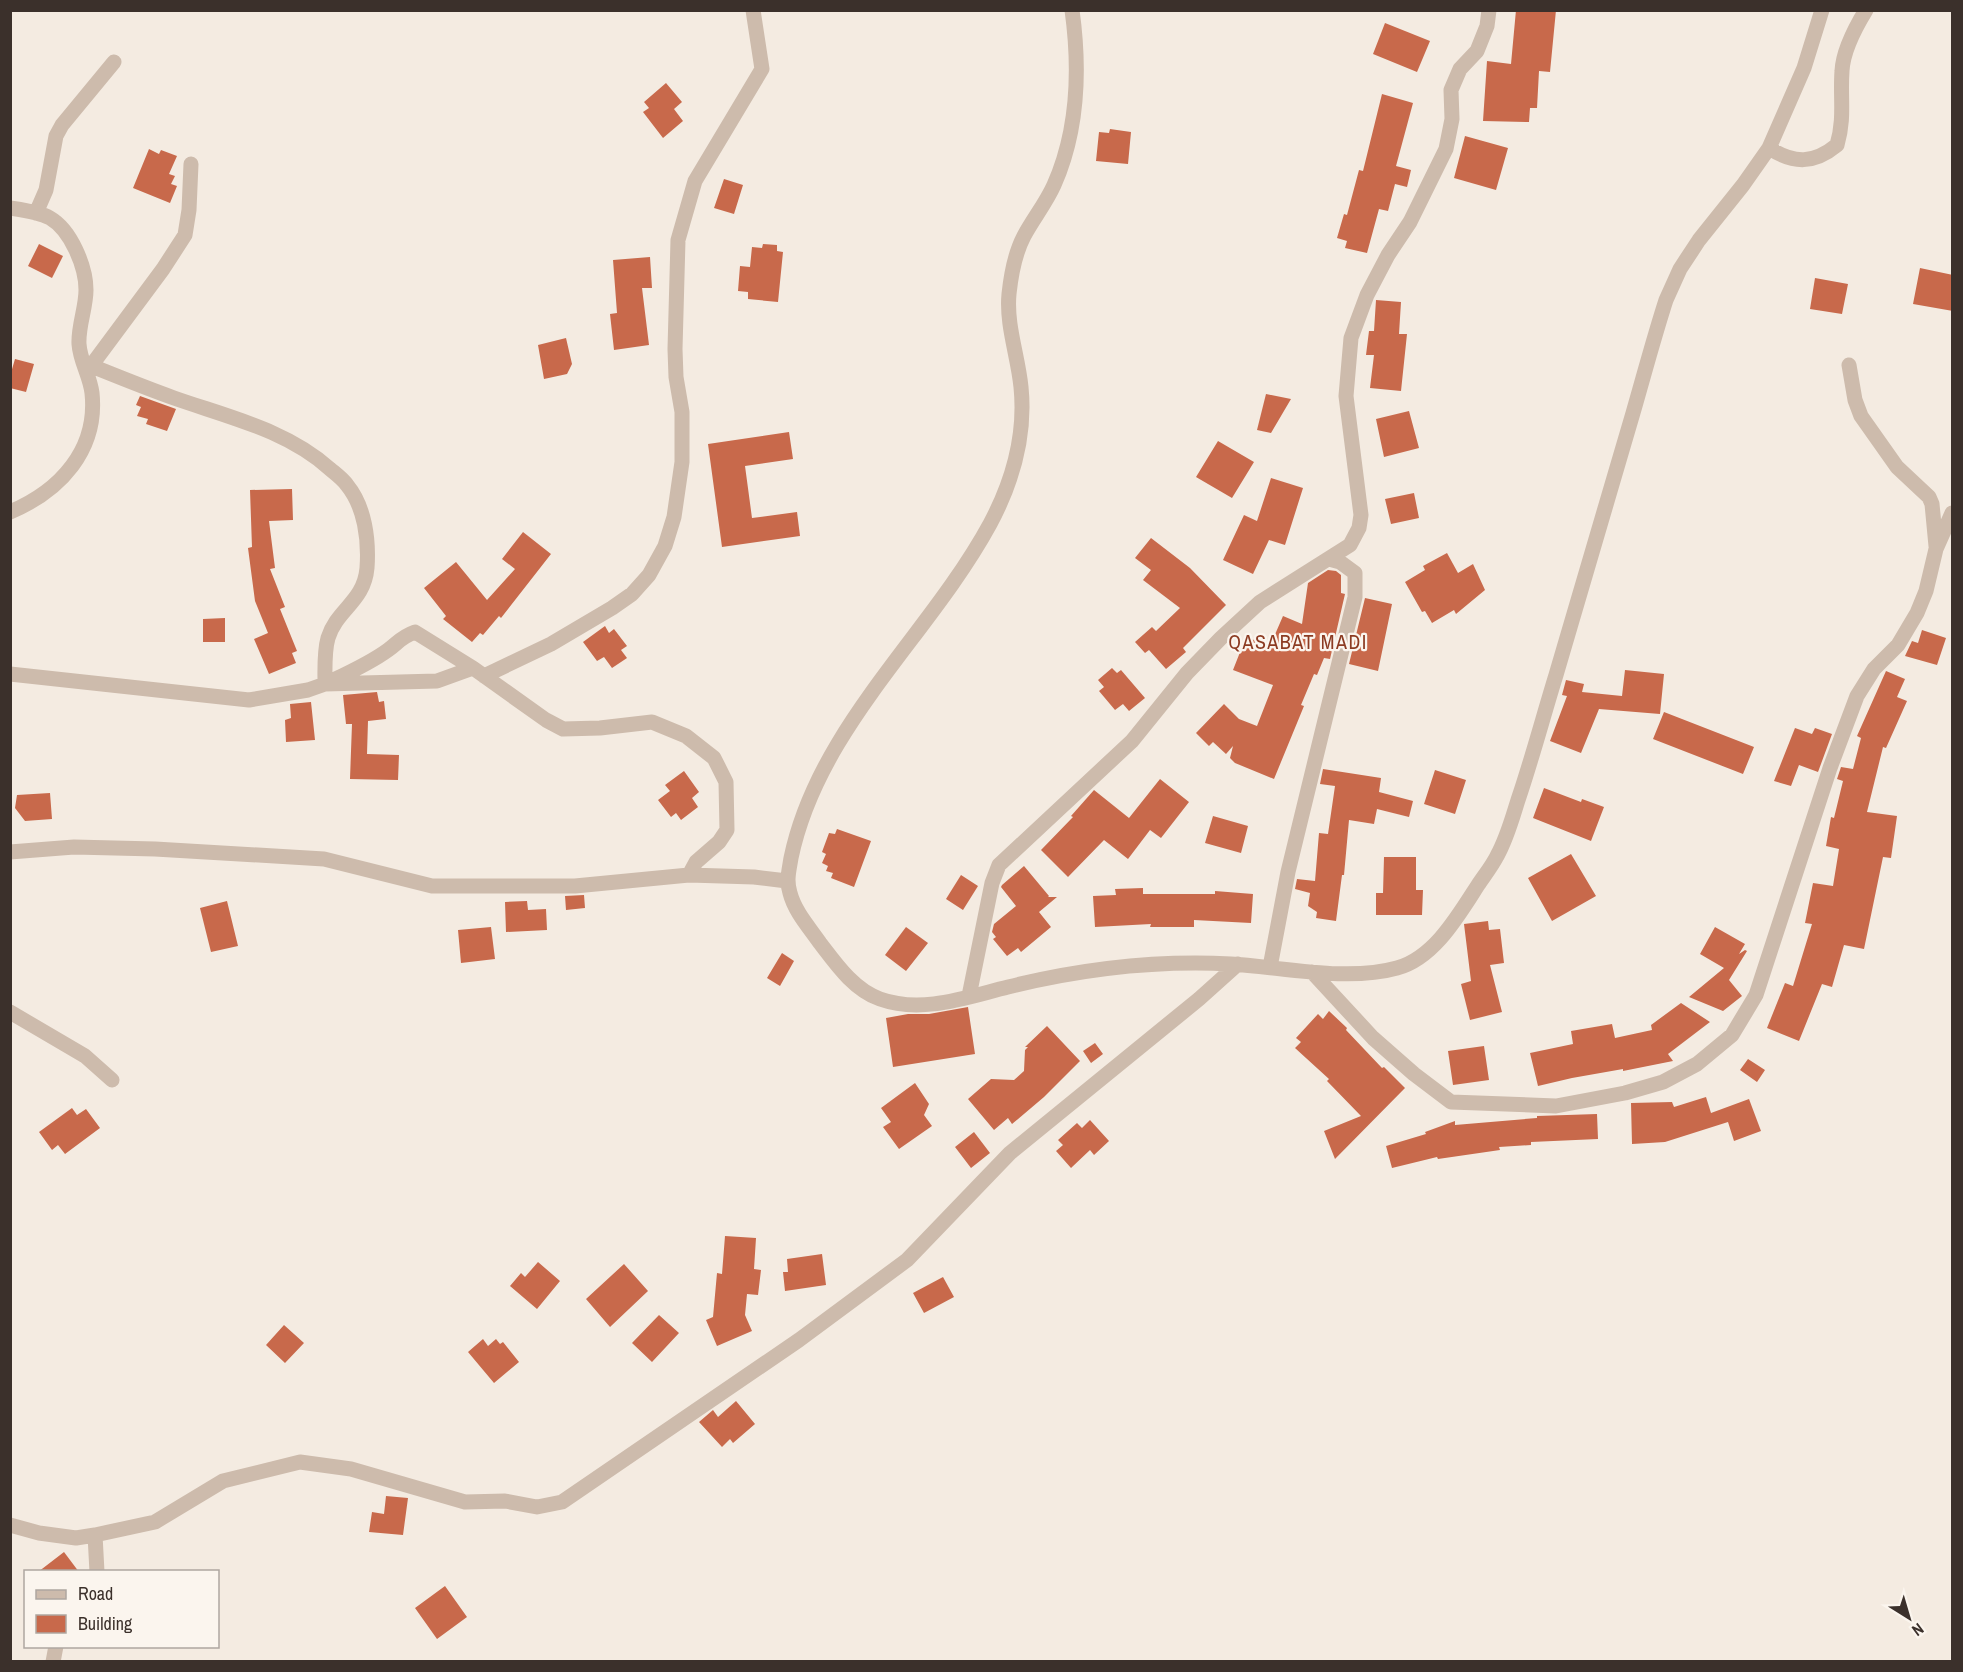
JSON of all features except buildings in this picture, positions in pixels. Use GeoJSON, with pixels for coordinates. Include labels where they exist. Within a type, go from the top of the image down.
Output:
{"type":"FeatureCollection","features":[{"type":"Feature","properties":{"kind":"street"},"geometry":{"type":"LineString","coordinates":[[325,684],[437,681],[478,672],[551,644],[632,594],[649,575],[665,546],[674,517],[682,462],[683,435],[675,349],[678,240],[695,182],[762,69],[753,10]]}},
{"type":"Feature","properties":{"kind":"street"},"geometry":{"type":"LineString","coordinates":[[1072,10],[1077,45],[1071,132],[1053,188],[1019,246],[1008,300],[1011,332],[1021,384],[1022,430],[1016,462],[992,520],[964,568],[873,689],[830,760],[803,814],[794,844],[787,880],[792,902],[833,961],[858,986],[878,999],[900,1003],[946,1002],[1068,973],[1096,969],[1208,963],[1312,972],[1363,973],[1390,970],[1407,965],[1419,958],[1445,932],[1497,856],[1524,781],[1666,300],[1680,269],[1699,240],[1769,148],[1804,68],[1822,10]]}},
{"type":"Feature","properties":{"kind":"street"},"geometry":{"type":"LineString","coordinates":[[969,996],[992,882],[999,866],[1132,741],[1187,673],[1221,638],[1260,602],[1350,545],[1359,528],[1361,515],[1346,396],[1351,338],[1367,296],[1388,255],[1410,222],[1446,149],[1452,119],[1451,90],[1460,69],[1477,51],[1487,26],[1489,10]]}},
{"type":"Feature","properties":{"kind":"street"},"geometry":{"type":"LineString","coordinates":[[1769,148],[1781,156],[1797,160],[1816,158],[1838,145],[1843,125],[1844,57],[1866,10]]}},
{"type":"Feature","properties":{"kind":"street"},"geometry":{"type":"LineString","coordinates":[[36,213],[46,190],[56,136],[62,125],[114,62]]}},
{"type":"Feature","properties":{"kind":"street"},"geometry":{"type":"LineString","coordinates":[[87,365],[163,269],[185,235],[189,210],[191,164]]}},
{"type":"Feature","properties":{"kind":"street"},"geometry":{"type":"LineString","coordinates":[[10,512],[46,492],[66,476],[77,461],[87,437],[93,412],[87,365],[79,346],[86,289],[79,256],[67,234],[51,218],[11,209]]}},
{"type":"Feature","properties":{"kind":"street"},"geometry":{"type":"LineString","coordinates":[[87,365],[249,423],[300,446],[322,461],[348,485],[367,530],[365,584],[352,604],[339,618],[328,637],[325,684]]}},
{"type":"Feature","properties":{"kind":"street"},"geometry":{"type":"LineString","coordinates":[[1849,366],[1855,400],[1861,416],[1897,467],[1929,497],[1932,504],[1936,549]]}},
{"type":"Feature","properties":{"kind":"street"},"geometry":{"type":"LineString","coordinates":[[1312,972],[1372,1038],[1451,1102],[1556,1106],[1624,1093],[1663,1082],[1697,1064],[1732,1035],[1755,995],[1830,768],[1857,696],[1874,669],[1899,645],[1917,614],[1926,591],[1936,549],[1953,513]]}},
{"type":"Feature","properties":{"kind":"street"},"geometry":{"type":"LineString","coordinates":[[1270,968],[1288,872],[1355,597],[1355,573],[1340,562],[1329,559]]}},
{"type":"Feature","properties":{"kind":"street"},"geometry":{"type":"LineString","coordinates":[[10,674],[249,700],[308,690],[325,684],[360,667],[388,650],[403,636],[415,632],[562,729],[600,728],[652,722],[686,736],[714,758],[726,783],[727,830],[719,842],[696,862],[689,875]]}},
{"type":"Feature","properties":{"kind":"street"},"geometry":{"type":"LineString","coordinates":[[10,852],[33,848],[74,847],[155,849],[324,859],[432,886],[575,886],[689,875],[787,880]]}},
{"type":"Feature","properties":{"kind":"street"},"geometry":{"type":"LineString","coordinates":[[10,1525],[39,1533],[76,1538],[155,1522],[223,1481],[300,1462],[351,1469],[465,1502],[505,1501],[537,1508],[562,1502],[799,1340],[908,1260],[1010,1153],[1199,999],[1238,964]]}},
{"type":"Feature","properties":{"kind":"street"},"geometry":{"type":"LineString","coordinates":[[10,1012],[85,1056],[112,1080]]}},
{"type":"Feature","properties":{"kind":"street"},"geometry":{"type":"LineString","coordinates":[[95,1535],[97,1570]]}},
{"type":"Feature","properties":{"kind":"district","name":"QASABAT MADI"},"geometry":{"type":"Point","coordinates":[1298,641]}}]}
